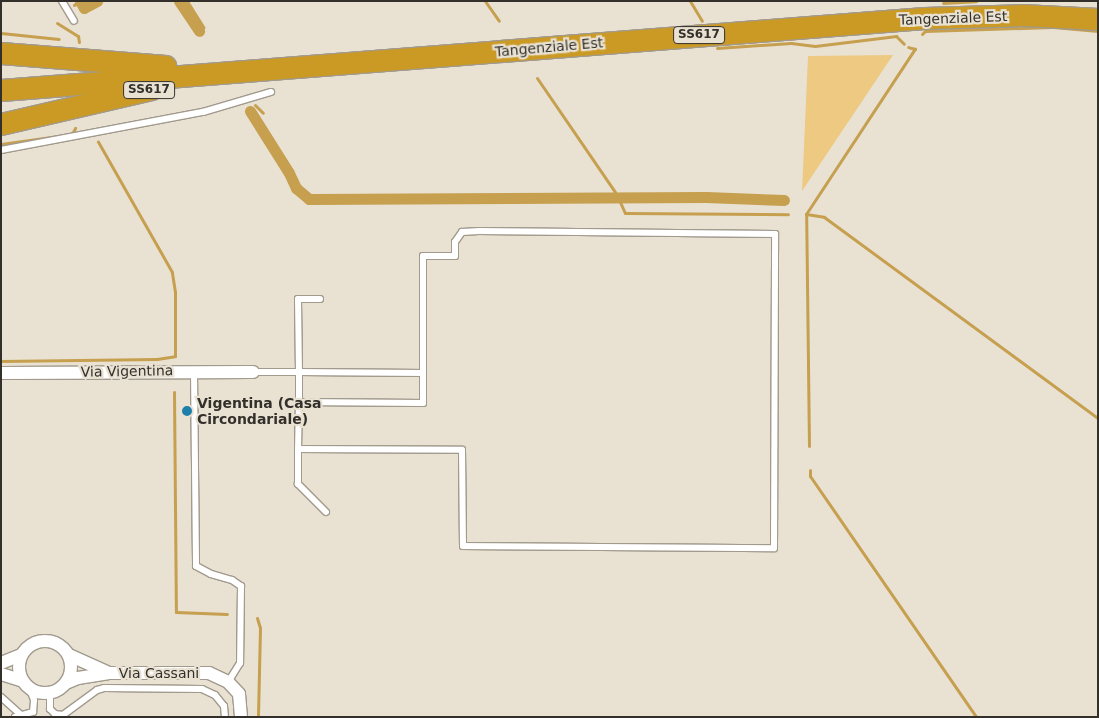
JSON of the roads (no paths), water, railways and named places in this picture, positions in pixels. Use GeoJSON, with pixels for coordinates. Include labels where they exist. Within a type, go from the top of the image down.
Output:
{"type":"FeatureCollection","features":[{"type":"Feature","properties":{"kind":"highway","name":"Tangenziale Est"},"geometry":{"type":"LineString","coordinates":[[1,90],[924,18],[1024,15],[1098,19]]}},
{"type":"Feature","properties":{"kind":"highway","name":"SS617"},"geometry":{"type":"LineString","coordinates":[[1,53],[117,64],[184,67],[251,64],[300,67]]}},
{"type":"Feature","properties":{"kind":"highway","name":"SS617"},"geometry":{"type":"LineString","coordinates":[[1,124],[141,91],[300,67]]}},
{"type":"Feature","properties":{"kind":"street","name":"Via Vigentina"},"geometry":{"type":"LineString","coordinates":[[1,372],[254,372]]}},
{"type":"Feature","properties":{"kind":"street","name":"Via Cassani"},"geometry":{"type":"LineString","coordinates":[[1,663],[21,655],[33,644],[49,641],[64,648],[68,655],[108,673]]}},
{"type":"Feature","properties":{"kind":"street"},"geometry":{"type":"LineString","coordinates":[[21,655],[18,663],[21,680]]}},
{"type":"Feature","properties":{"kind":"street"},"geometry":{"type":"LineString","coordinates":[[66,683],[71,670],[68,655]]}},
{"type":"Feature","properties":{"kind":"street","name":"Via Cassani"},"geometry":{"type":"LineString","coordinates":[[56,692],[66,683],[78,678],[108,673],[209,673],[228,682]]}},
{"type":"Feature","properties":{"kind":"street"},"geometry":{"type":"LineString","coordinates":[[1,674],[21,680],[30,690],[38,693],[56,692]]}},
{"type":"Feature","properties":{"kind":"street"},"geometry":{"type":"LineString","coordinates":[[228,682],[239,694],[241,717]]}},
{"type":"Feature","properties":{"kind":"lane"},"geometry":{"type":"LineString","coordinates":[[64,2],[74,22]]}},
{"type":"Feature","properties":{"kind":"lane"},"geometry":{"type":"LineString","coordinates":[[1,150],[204,112],[271,92]]}},
{"type":"Feature","properties":{"kind":"lane"},"geometry":{"type":"LineString","coordinates":[[298,449],[462,450],[463,546],[774,548],[775,234],[479,230],[462,232],[455,242],[455,256],[423,256],[423,402],[299,402]]}},
{"type":"Feature","properties":{"kind":"lane"},"geometry":{"type":"LineString","coordinates":[[320,299],[298,299],[298,484],[326,512]]}},
{"type":"Feature","properties":{"kind":"lane"},"geometry":{"type":"LineString","coordinates":[[194,371],[196,566],[211,574],[232,580],[241,586],[240,663],[228,682]]}},
{"type":"Feature","properties":{"kind":"lane"},"geometry":{"type":"LineString","coordinates":[[254,372],[423,373]]}},
{"type":"Feature","properties":{"kind":"lane"},"geometry":{"type":"LineString","coordinates":[[56,692],[50,696],[50,709],[55,714],[63,715],[97,690],[104,688],[202,689],[215,695],[224,706],[225,717]]}},
{"type":"Feature","properties":{"kind":"lane"},"geometry":{"type":"LineString","coordinates":[[1,697],[18,716],[33,712],[34,700],[30,690]]}},
{"type":"Feature","properties":{"kind":"waterway"},"geometry":{"type":"LineString","coordinates":[[74,5],[79,1]]}},
{"type":"Feature","properties":{"kind":"waterway"},"geometry":{"type":"LineString","coordinates":[[80,1],[84,8],[97,1]]}},
{"type":"Feature","properties":{"kind":"waterway"},"geometry":{"type":"LineString","coordinates":[[179,1],[199,31]]}},
{"type":"Feature","properties":{"kind":"waterway"},"geometry":{"type":"LineString","coordinates":[[187,1],[203,27]]}},
{"type":"Feature","properties":{"kind":"waterway"},"geometry":{"type":"LineString","coordinates":[[485,1],[499,21]]}},
{"type":"Feature","properties":{"kind":"waterway"},"geometry":{"type":"LineString","coordinates":[[690,1],[702,21]]}},
{"type":"Feature","properties":{"kind":"waterway"},"geometry":{"type":"LineString","coordinates":[[943,3],[976,1]]}},
{"type":"Feature","properties":{"kind":"waterway"},"geometry":{"type":"LineString","coordinates":[[57,23],[78,36],[79,42]]}},
{"type":"Feature","properties":{"kind":"waterway"},"geometry":{"type":"LineString","coordinates":[[922,34],[925,31],[1053,27],[1098,31]]}},
{"type":"Feature","properties":{"kind":"waterway"},"geometry":{"type":"LineString","coordinates":[[1,33],[59,39]]}},
{"type":"Feature","properties":{"kind":"waterway"},"geometry":{"type":"LineString","coordinates":[[717,48],[791,43],[815,46],[896,36],[904,44]]}},
{"type":"Feature","properties":{"kind":"waterway"},"geometry":{"type":"LineString","coordinates":[[809,446],[806,214],[915,49],[908,47]]}},
{"type":"Feature","properties":{"kind":"waterway"},"geometry":{"type":"LineString","coordinates":[[537,78],[615,192]]}},
{"type":"Feature","properties":{"kind":"waterway"},"geometry":{"type":"LineString","coordinates":[[255,105],[263,113]]}},
{"type":"Feature","properties":{"kind":"waterway"},"geometry":{"type":"LineString","coordinates":[[250,111],[289,173],[296,188],[309,199],[706,197],[784,200]]}},
{"type":"Feature","properties":{"kind":"waterway"},"geometry":{"type":"LineString","coordinates":[[1,144],[72,134],[75,128]]}},
{"type":"Feature","properties":{"kind":"waterway"},"geometry":{"type":"LineString","coordinates":[[1,361],[157,359],[175,356],[175,292],[172,272],[98,142]]}},
{"type":"Feature","properties":{"kind":"waterway"},"geometry":{"type":"LineString","coordinates":[[620,202],[625,213],[788,214]]}},
{"type":"Feature","properties":{"kind":"waterway"},"geometry":{"type":"LineString","coordinates":[[806,214],[824,217],[1098,418]]}},
{"type":"Feature","properties":{"kind":"waterway"},"geometry":{"type":"LineString","coordinates":[[174,392],[176,612],[227,614]]}},
{"type":"Feature","properties":{"kind":"waterway"},"geometry":{"type":"LineString","coordinates":[[810,470],[810,476],[976,717]]}},
{"type":"Feature","properties":{"kind":"waterway"},"geometry":{"type":"LineString","coordinates":[[257,618],[260,628],[258,717]]}},
{"type":"Feature","properties":{"kind":"place","name":"Vigentina (Casa Circondariale)"},"geometry":{"type":"Point","coordinates":[187,411]}}]}
